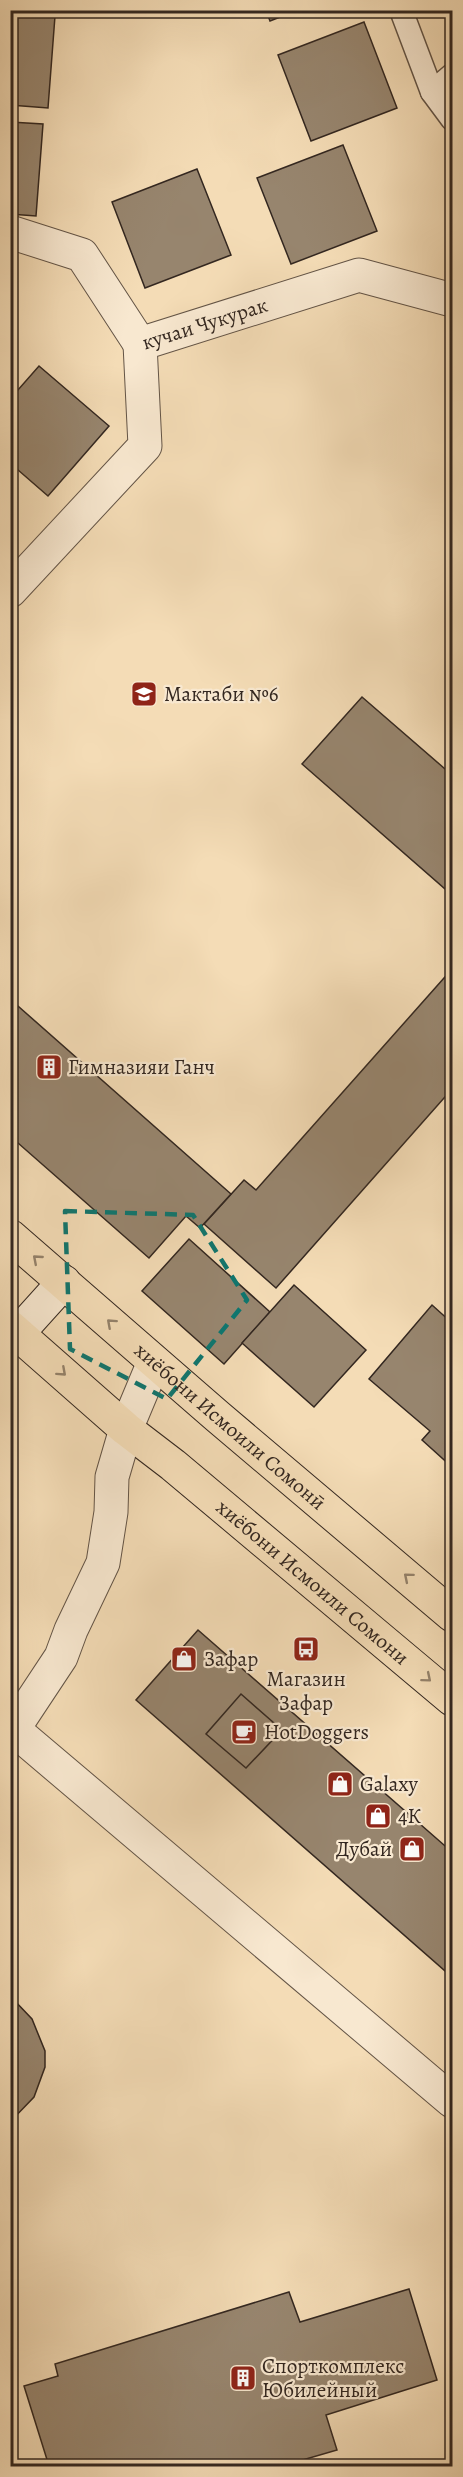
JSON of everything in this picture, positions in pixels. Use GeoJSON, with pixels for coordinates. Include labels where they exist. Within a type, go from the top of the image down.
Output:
{"type":"FeatureCollection","features":[{"type":"Feature","properties":{"kind":"main road","name":"хиёбони Исмоили Сомонӣ"},"geometry":{"type":"LineString","coordinates":[[10,1236],[154,1362],[453,1615]]}},
{"type":"Feature","properties":{"kind":"main road"},"geometry":{"type":"LineString","coordinates":[[13,1333],[126,1430]]}},
{"type":"Feature","properties":{"kind":"main road","name":"хиёбони Исмоили Сомони"},"geometry":{"type":"LineString","coordinates":[[126,1430],[173,1465],[453,1699]]}},
{"type":"Feature","properties":{"kind":"street"},"geometry":{"type":"LineString","coordinates":[[10,232],[82,255],[140,344]]}},
{"type":"Feature","properties":{"kind":"street","name":"кучаи Чукурак"},"geometry":{"type":"LineString","coordinates":[[10,591],[145,446],[140,344],[359,275],[453,300]]}},
{"type":"Feature","properties":{"kind":"street"},"geometry":{"type":"LineString","coordinates":[[13,1333],[64,1282]]}},
{"type":"Feature","properties":{"kind":"street"},"geometry":{"type":"LineString","coordinates":[[154,1362],[126,1430],[112,1477],[111,1512],[103,1563],[71,1630],[61,1657],[12,1731],[453,2101]]}},
{"type":"Feature","properties":{"kind":"lane"},"geometry":{"type":"LineString","coordinates":[[401,10],[432,92],[453,119]]}},
{"type":"Feature","properties":{"kind":"lane"},"geometry":{"type":"LineString","coordinates":[[432,92],[453,75]]}},
{"type":"Feature","properties":{"kind":"highlighted area"},"geometry":{"type":"Polygon","coordinates":[[[65,1211],[193,1215],[247,1300],[167,1399],[70,1349],[65,1211]]]}},
{"type":"Feature","properties":{"kind":"building"},"geometry":{"type":"Polygon","coordinates":[[[266,10],[298,10],[270,21],[266,10]]]}},
{"type":"Feature","properties":{"kind":"building"},"geometry":{"type":"Polygon","coordinates":[[[10,12],[55,16],[48,108],[10,105],[10,12]]]}},
{"type":"Feature","properties":{"kind":"building"},"geometry":{"type":"Polygon","coordinates":[[[364,22],[397,108],[311,141],[278,55],[364,22]]]}},
{"type":"Feature","properties":{"kind":"building"},"geometry":{"type":"Polygon","coordinates":[[[10,122],[43,124],[36,216],[10,214],[10,122]]]}},
{"type":"Feature","properties":{"kind":"building"},"geometry":{"type":"Polygon","coordinates":[[[343,145],[377,231],[291,264],[257,178],[343,145]]]}},
{"type":"Feature","properties":{"kind":"building"},"geometry":{"type":"Polygon","coordinates":[[[197,169],[231,255],[145,288],[112,202],[197,169]]]}},
{"type":"Feature","properties":{"kind":"building"},"geometry":{"type":"Polygon","coordinates":[[[39,366],[109,426],[48,496],[10,463],[10,399],[39,366]]]}},
{"type":"Feature","properties":{"kind":"building"},"geometry":{"type":"Polygon","coordinates":[[[362,697],[452,775],[452,895],[302,764],[362,697]]]}},
{"type":"Feature","properties":{"kind":"building"},"geometry":{"type":"Polygon","coordinates":[[[452,969],[452,1089],[276,1288],[204,1224],[244,1180],[256,1190],[452,969]]]}},
{"type":"Feature","properties":{"kind":"building","name":"Гимназияи Ганч"},"geometry":{"type":"Polygon","coordinates":[[[10,999],[231,1194],[200,1228],[186,1216],[149,1258],[10,1136],[10,999]]]}},
{"type":"Feature","properties":{"kind":"building"},"geometry":{"type":"Polygon","coordinates":[[[189,1239],[270,1312],[224,1364],[142,1291],[189,1239]]]}},
{"type":"Feature","properties":{"kind":"building"},"geometry":{"type":"Polygon","coordinates":[[[294,1285],[366,1350],[314,1407],[242,1343],[294,1285]]]}},
{"type":"Feature","properties":{"kind":"building"},"geometry":{"type":"Polygon","coordinates":[[[432,1305],[452,1323],[452,1467],[422,1440],[430,1431],[369,1379],[432,1305]]]}},
{"type":"Feature","properties":{"kind":"building"},"geometry":{"type":"Polygon","coordinates":[[[198,1630],[452,1852],[452,1977],[136,1700],[198,1630]]]}},
{"type":"Feature","properties":{"kind":"building","name":"HotDoggers"},"geometry":{"type":"Polygon","coordinates":[[[241,1694],[282,1730],[246,1768],[206,1734],[241,1694]]]}},
{"type":"Feature","properties":{"kind":"building"},"geometry":{"type":"Polygon","coordinates":[[[13,1999],[32,2019],[45,2051],[45,2067],[34,2097],[10,2122],[10,2002],[13,1999]]]}},
{"type":"Feature","properties":{"kind":"building","name":"Спорткомплекс Юбилейный"},"geometry":{"type":"Polygon","coordinates":[[[409,2289],[437,2380],[326,2415],[337,2450],[282,2466],[49,2466],[24,2386],[58,2376],[55,2364],[289,2292],[300,2322],[409,2289]]]}},
{"type":"Feature","properties":{"kind":"place","name":"Мактаби №6"},"geometry":{"type":"Point","coordinates":[144,694]}},
{"type":"Feature","properties":{"kind":"place","name":"Гимназияи Ганч"},"geometry":{"type":"Point","coordinates":[49,1067]}},
{"type":"Feature","properties":{"kind":"place","name":"Магазин Зафар"},"geometry":{"type":"Point","coordinates":[306,1649]}},
{"type":"Feature","properties":{"kind":"place","name":"Зафар"},"geometry":{"type":"Point","coordinates":[184,1659]}},
{"type":"Feature","properties":{"kind":"place","name":"HotDoggers"},"geometry":{"type":"Point","coordinates":[244,1732]}},
{"type":"Feature","properties":{"kind":"place","name":"Galaxy"},"geometry":{"type":"Point","coordinates":[340,1784]}},
{"type":"Feature","properties":{"kind":"place","name":"4К"},"geometry":{"type":"Point","coordinates":[378,1816]}},
{"type":"Feature","properties":{"kind":"place","name":"Дубай"},"geometry":{"type":"Point","coordinates":[412,1849]}},
{"type":"Feature","properties":{"kind":"place","name":"Спорткомплекс Юбилейный"},"geometry":{"type":"Point","coordinates":[243,2378]}}]}
